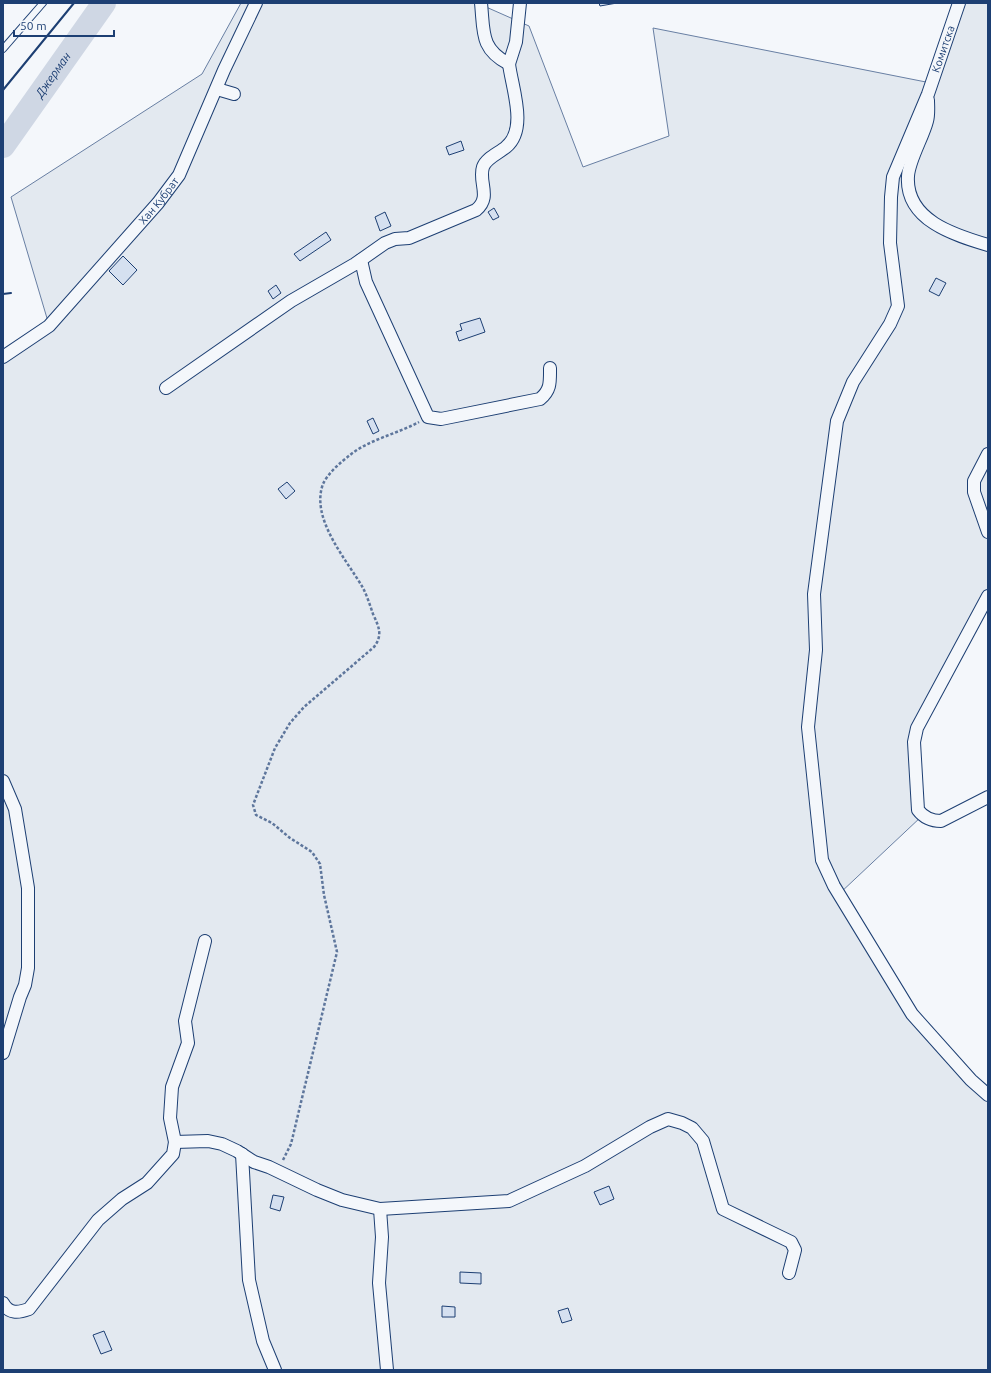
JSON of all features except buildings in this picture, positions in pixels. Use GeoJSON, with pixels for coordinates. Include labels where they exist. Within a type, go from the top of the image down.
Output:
{"type":"FeatureCollection","features":[{"type":"Feature","properties":{"kind":"street","name":"Хан Кубрат"},"geometry":{"type":"LineString","coordinates":[[3,357],[46,329],[158,203],[179,175],[224,70],[256,3]]}},
{"type":"Feature","properties":{"kind":"street"},"geometry":{"type":"LineString","coordinates":[[481,3],[485,40],[491,53],[509,64]]}},
{"type":"Feature","properties":{"kind":"street"},"geometry":{"type":"LineString","coordinates":[[166,388],[292,301],[361,260],[385,243],[395,239],[409,238],[476,210],[481,206],[485,196],[481,172],[484,164],[507,147],[514,137],[517,128],[517,113],[509,64],[516,42],[520,3]]}},
{"type":"Feature","properties":{"kind":"street","name":"Комитска"},"geometry":{"type":"LineString","coordinates":[[928,94],[959,3]]}},
{"type":"Feature","properties":{"kind":"street"},"geometry":{"type":"LineString","coordinates":[[217,89],[234,94]]}},
{"type":"Feature","properties":{"kind":"street"},"geometry":{"type":"LineString","coordinates":[[928,94],[928,120],[908,175],[910,192],[918,211],[940,227],[946,231],[988,245]]}},
{"type":"Feature","properties":{"kind":"street"},"geometry":{"type":"LineString","coordinates":[[928,94],[893,177],[890,244],[898,306],[890,324],[853,382],[837,421],[814,594],[816,650],[808,726],[822,860],[834,886],[912,1014],[971,1080],[988,1095]]}},
{"type":"Feature","properties":{"kind":"street"},"geometry":{"type":"LineString","coordinates":[[361,260],[366,282],[428,417],[441,419],[540,399],[546,394],[550,386],[550,368]]}},
{"type":"Feature","properties":{"kind":"street"},"geometry":{"type":"LineString","coordinates":[[988,454],[974,481],[974,492],[988,532]]}},
{"type":"Feature","properties":{"kind":"street"},"geometry":{"type":"LineString","coordinates":[[988,596],[917,728],[914,742],[918,810],[922,816],[932,821],[941,820],[988,797]]}},
{"type":"Feature","properties":{"kind":"street"},"geometry":{"type":"LineString","coordinates":[[3,781],[15,808],[28,888],[28,968],[26,985],[15,1011],[3,1053]]}},
{"type":"Feature","properties":{"kind":"street"},"geometry":{"type":"LineString","coordinates":[[3,1303],[6,1308],[12,1312],[19,1313],[29,1309],[98,1220],[122,1199],[147,1183],[173,1154],[176,1142],[170,1118],[172,1087],[188,1043],[185,1021],[205,941]]}},
{"type":"Feature","properties":{"kind":"street"},"geometry":{"type":"LineString","coordinates":[[176,1142],[208,1141],[222,1144],[254,1162],[278,1171],[342,1200],[380,1209],[509,1201],[584,1166],[650,1127],[668,1119],[692,1128],[703,1141],[723,1208],[791,1242],[795,1250],[789,1273]]}},
{"type":"Feature","properties":{"kind":"street"},"geometry":{"type":"LineString","coordinates":[[242,1154],[249,1280],[263,1341],[274,1370]]}},
{"type":"Feature","properties":{"kind":"street"},"geometry":{"type":"LineString","coordinates":[[380,1209],[382,1237],[379,1283],[387,1370]]}},
{"type":"Feature","properties":{"kind":"lane"},"geometry":{"type":"LineString","coordinates":[[3,49],[43,3]]}},
{"type":"Feature","properties":{"kind":"path"},"geometry":{"type":"LineString","coordinates":[[278,1171],[291,1144],[336,952],[324,895],[320,864],[312,852],[290,838],[272,823],[256,815],[253,805],[275,748],[290,723],[304,707],[374,647],[379,640],[380,634],[377,623],[363,589],[328,529],[321,507],[322,486],[325,480],[350,454],[428,417]]}},
{"type":"Feature","properties":{"kind":"shaded area"},"geometry":{"type":"Polygon","coordinates":[[[241,3],[477,3],[529,26],[583,167],[669,136],[653,28],[931,83],[965,3],[988,3],[988,596],[917,728],[922,816],[839,894],[912,1014],[988,1095],[988,1370],[3,1370],[3,355],[49,325],[11,197],[202,74],[241,3]]]}},
{"type":"Feature","properties":{"kind":"waterway","name":"Джерман"},"geometry":{"type":"LineString","coordinates":[[3,146],[104,3]]}},
{"type":"Feature","properties":{"kind":"wall"},"geometry":{"type":"LineString","coordinates":[[3,90],[74,3]]}},
{"type":"Feature","properties":{"kind":"wall"},"geometry":{"type":"LineString","coordinates":[[3,294],[11,293]]}}]}
